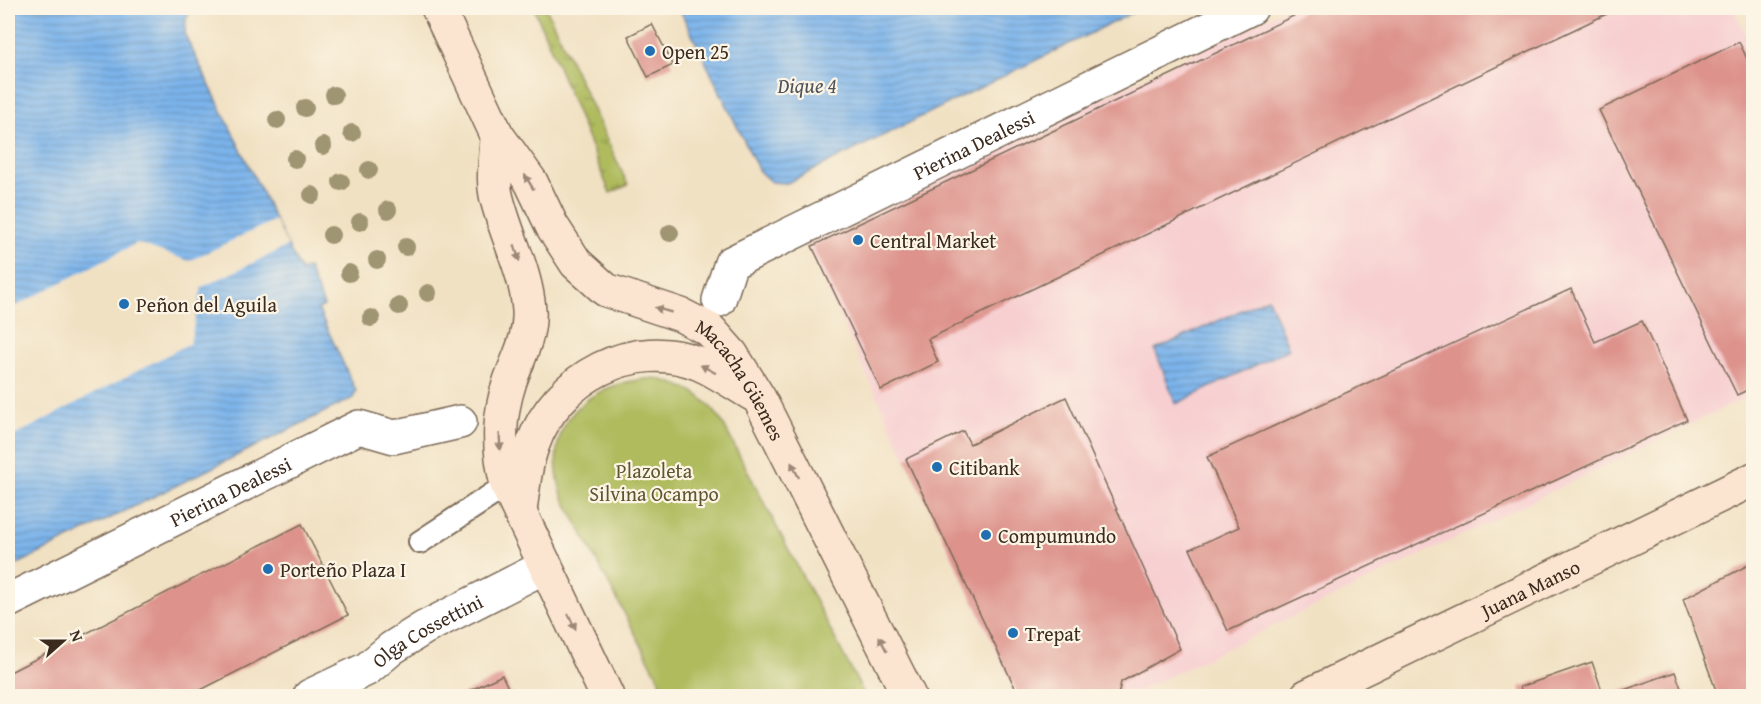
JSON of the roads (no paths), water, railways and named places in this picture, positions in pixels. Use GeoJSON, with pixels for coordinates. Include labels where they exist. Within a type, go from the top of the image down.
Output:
{"type":"FeatureCollection","features":[{"type":"Feature","properties":{"kind":"main road","name":"Macacha Güemes"},"geometry":{"type":"LineString","coordinates":[[438,8],[497,135],[531,182],[552,226],[576,263],[606,290],[681,315],[710,330],[732,356],[759,398],[909,696]]}},
{"type":"Feature","properties":{"kind":"main road","name":"Macacha Güemes"},"geometry":{"type":"LineString","coordinates":[[497,135],[496,194],[517,253],[529,311],[525,340],[510,380],[499,429],[501,460],[513,498],[607,696]]}},
{"type":"Feature","properties":{"kind":"main road"},"geometry":{"type":"LineString","coordinates":[[513,498],[524,475],[533,442],[562,395],[589,374],[614,363],[639,356],[682,359],[700,364],[759,398]]}},
{"type":"Feature","properties":{"kind":"main road","name":"Juana Manso"},"geometry":{"type":"LineString","coordinates":[[1307,696],[1754,478]]}},
{"type":"Feature","properties":{"kind":"street","name":"Pierina Dealessi"},"geometry":{"type":"LineString","coordinates":[[719,300],[731,263],[1251,8]]}},
{"type":"Feature","properties":{"kind":"street","name":"Pierina Dealessi"},"geometry":{"type":"LineString","coordinates":[[8,601],[359,427],[394,437],[460,423]]}},
{"type":"Feature","properties":{"kind":"street","name":"Olga Cossettini"},"geometry":{"type":"LineString","coordinates":[[310,696],[366,669],[424,628],[546,566]]}},
{"type":"Feature","properties":{"kind":"lane"},"geometry":{"type":"LineString","coordinates":[[420,542],[513,498]]}},
{"type":"Feature","properties":{"kind":"water"},"geometry":{"type":"Polygon","coordinates":[[[8,8],[192,8],[186,19],[185,35],[301,271],[308,268],[324,306],[318,309],[356,391],[353,398],[8,569],[8,8]]]}},
{"type":"Feature","properties":{"kind":"water","name":"Dique 4"},"geometry":{"type":"Polygon","coordinates":[[[679,8],[1142,8],[787,183],[771,182],[759,171],[679,8]]]}},
{"type":"Feature","properties":{"kind":"water"},"geometry":{"type":"Polygon","coordinates":[[[1268,298],[1289,349],[1176,404],[1155,350],[1268,298]]]}},
{"type":"Feature","properties":{"kind":"place","name":"Open 25"},"geometry":{"type":"Point","coordinates":[650,51]}},
{"type":"Feature","properties":{"kind":"place","name":"Central Market"},"geometry":{"type":"Point","coordinates":[858,240]}},
{"type":"Feature","properties":{"kind":"place","name":"Peñon del Aguila"},"geometry":{"type":"Point","coordinates":[124,304]}},
{"type":"Feature","properties":{"kind":"place","name":"Citibank"},"geometry":{"type":"Point","coordinates":[937,467]}},
{"type":"Feature","properties":{"kind":"place","name":"Compumundo"},"geometry":{"type":"Point","coordinates":[986,535]}},
{"type":"Feature","properties":{"kind":"place","name":"Porteño Plaza I"},"geometry":{"type":"Point","coordinates":[268,569]}},
{"type":"Feature","properties":{"kind":"place","name":"Trepat"},"geometry":{"type":"Point","coordinates":[1013,633]}},
{"type":"Feature","properties":{"kind":"park label","name":"Plazoleta Silvina Ocampo"},"geometry":{"type":"Point","coordinates":[654,482]}}]}
